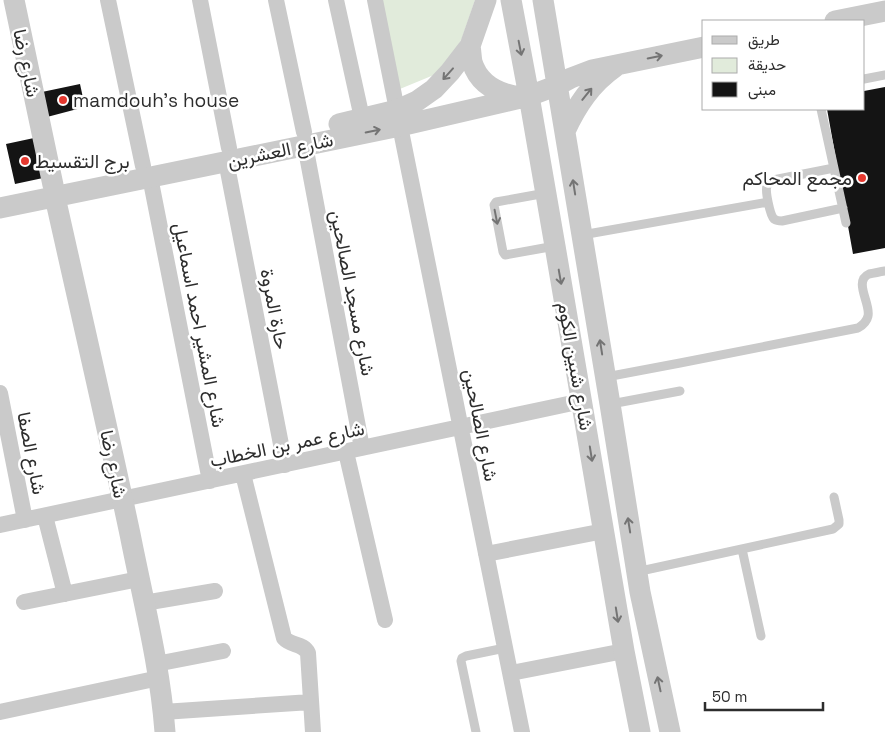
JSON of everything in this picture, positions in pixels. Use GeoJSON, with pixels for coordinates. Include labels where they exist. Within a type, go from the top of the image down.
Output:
{"type":"FeatureCollection","features":[{"type":"Feature","properties":{"kind":"street","name":"شارع رضا"},"geometry":{"type":"LineString","coordinates":[[14,0],[144,603],[158,671],[164,722]]}},
{"type":"Feature","properties":{"kind":"street","name":"شارع المشير احمد اسماعيل"},"geometry":{"type":"LineString","coordinates":[[108,0],[147,171],[210,481]]}},
{"type":"Feature","properties":{"kind":"street","name":"حارة المروة"},"geometry":{"type":"LineString","coordinates":[[200,0],[285,465]]}},
{"type":"Feature","properties":{"kind":"street","name":"شارع مسجد الصالحين"},"geometry":{"type":"LineString","coordinates":[[276,0],[305,139],[354,450],[385,620]]}},
{"type":"Feature","properties":{"kind":"street"},"geometry":{"type":"LineString","coordinates":[[336,0],[362,118]]}},
{"type":"Feature","properties":{"kind":"street","name":"شارع الصالحين"},"geometry":{"type":"LineString","coordinates":[[375,0],[522,732]]}},
{"type":"Feature","properties":{"kind":"street","name":"شارع العشرين"},"geometry":{"type":"LineString","coordinates":[[305,139],[362,118],[399,118],[450,72],[470,46],[486,0]]}},
{"type":"Feature","properties":{"kind":"street","name":"شارع شبين الكوم"},"geometry":{"type":"LineString","coordinates":[[511,0],[526,96],[546,193],[624,651],[640,732]]}},
{"type":"Feature","properties":{"kind":"street","name":"شارع شبين الكوم"},"geometry":{"type":"LineString","coordinates":[[543,0],[606,377],[636,572],[670,732]]}},
{"type":"Feature","properties":{"kind":"street"},"geometry":{"type":"LineString","coordinates":[[840,20],[885,11]]}},
{"type":"Feature","properties":{"kind":"street"},"geometry":{"type":"LineString","coordinates":[[470,46],[472,62],[480,77],[492,88],[506,95],[526,96]]}},
{"type":"Feature","properties":{"kind":"street","name":"شارع العشرين"},"geometry":{"type":"LineString","coordinates":[[0,208],[54,191],[147,171],[399,118],[526,96],[592,70],[702,48]]}},
{"type":"Feature","properties":{"kind":"street"},"geometry":{"type":"LineString","coordinates":[[565,131],[586,93],[607,73],[619,65]]}},
{"type":"Feature","properties":{"kind":"street","name":"شارع العشرين"},"geometry":{"type":"LineString","coordinates":[[0,196],[54,191]]}},
{"type":"Feature","properties":{"kind":"street","name":"شارع الصفا"},"geometry":{"type":"LineString","coordinates":[[0,393],[26,520]]}},
{"type":"Feature","properties":{"kind":"street","name":"شارع عمر بن الخطاب"},"geometry":{"type":"LineString","coordinates":[[0,526],[582,401]]}},
{"type":"Feature","properties":{"kind":"street"},"geometry":{"type":"LineString","coordinates":[[243,474],[284,638],[287,641],[302,646],[308,653],[313,732]]}},
{"type":"Feature","properties":{"kind":"street"},"geometry":{"type":"LineString","coordinates":[[46,516],[65,594]]}},
{"type":"Feature","properties":{"kind":"street"},"geometry":{"type":"LineString","coordinates":[[486,554],[604,531]]}},
{"type":"Feature","properties":{"kind":"street"},"geometry":{"type":"LineString","coordinates":[[24,602],[139,579]]}},
{"type":"Feature","properties":{"kind":"street"},"geometry":{"type":"LineString","coordinates":[[144,603],[215,591]]}},
{"type":"Feature","properties":{"kind":"street"},"geometry":{"type":"LineString","coordinates":[[0,712],[158,671],[223,651]]}},
{"type":"Feature","properties":{"kind":"street"},"geometry":{"type":"LineString","coordinates":[[511,673],[624,651]]}},
{"type":"Feature","properties":{"kind":"street"},"geometry":{"type":"LineString","coordinates":[[164,722],[311,702]]}},
{"type":"Feature","properties":{"kind":"lane"},"geometry":{"type":"LineString","coordinates":[[865,80],[885,75]]}},
{"type":"Feature","properties":{"kind":"lane"},"geometry":{"type":"LineString","coordinates":[[821,110],[846,223]]}},
{"type":"Feature","properties":{"kind":"lane"},"geometry":{"type":"LineString","coordinates":[[834,168],[773,180],[766,190],[768,202],[771,215],[782,221],[843,208]]}},
{"type":"Feature","properties":{"kind":"lane"},"geometry":{"type":"LineString","coordinates":[[546,193],[496,202],[494,205],[505,255],[555,246]]}},
{"type":"Feature","properties":{"kind":"lane"},"geometry":{"type":"LineString","coordinates":[[582,235],[768,202]]}},
{"type":"Feature","properties":{"kind":"lane"},"geometry":{"type":"LineString","coordinates":[[606,377],[858,328],[864,323],[869,309],[862,283],[864,278],[868,275],[885,271]]}},
{"type":"Feature","properties":{"kind":"lane"},"geometry":{"type":"LineString","coordinates":[[610,404],[680,391]]}},
{"type":"Feature","properties":{"kind":"lane"},"geometry":{"type":"LineString","coordinates":[[636,572],[833,529],[840,520],[834,497]]}},
{"type":"Feature","properties":{"kind":"lane"},"geometry":{"type":"LineString","coordinates":[[742,550],[761,636]]}},
{"type":"Feature","properties":{"kind":"lane"},"geometry":{"type":"LineString","coordinates":[[476,732],[461,661],[462,658],[505,648]]}},
{"type":"Feature","properties":{"kind":"green space"},"geometry":{"type":"Polygon","coordinates":[[[378,0],[475,0],[462,38],[446,70],[395,91],[378,0]]]}},
{"type":"Feature","properties":{"kind":"building","name":"mamdouh's house"},"geometry":{"type":"Polygon","coordinates":[[[80,84],[85,107],[47,117],[42,92],[80,84]]]}},
{"type":"Feature","properties":{"kind":"building","name":"مجمع المحاكم"},"geometry":{"type":"Polygon","coordinates":[[[885,87],[885,248],[853,254],[827,110],[865,110],[865,91],[885,87]]]}},
{"type":"Feature","properties":{"kind":"building","name":"برج التقسيط"},"geometry":{"type":"Polygon","coordinates":[[[34,138],[43,178],[15,184],[6,144],[34,138]]]}},
{"type":"Feature","properties":{"kind":"place","name":"mamdouh's house"},"geometry":{"type":"Point","coordinates":[63,100]}},
{"type":"Feature","properties":{"kind":"place","name":"برج التقسيط"},"geometry":{"type":"Point","coordinates":[25,161]}},
{"type":"Feature","properties":{"kind":"place","name":"مجمع المحاكم"},"geometry":{"type":"Point","coordinates":[862,178]}}]}
